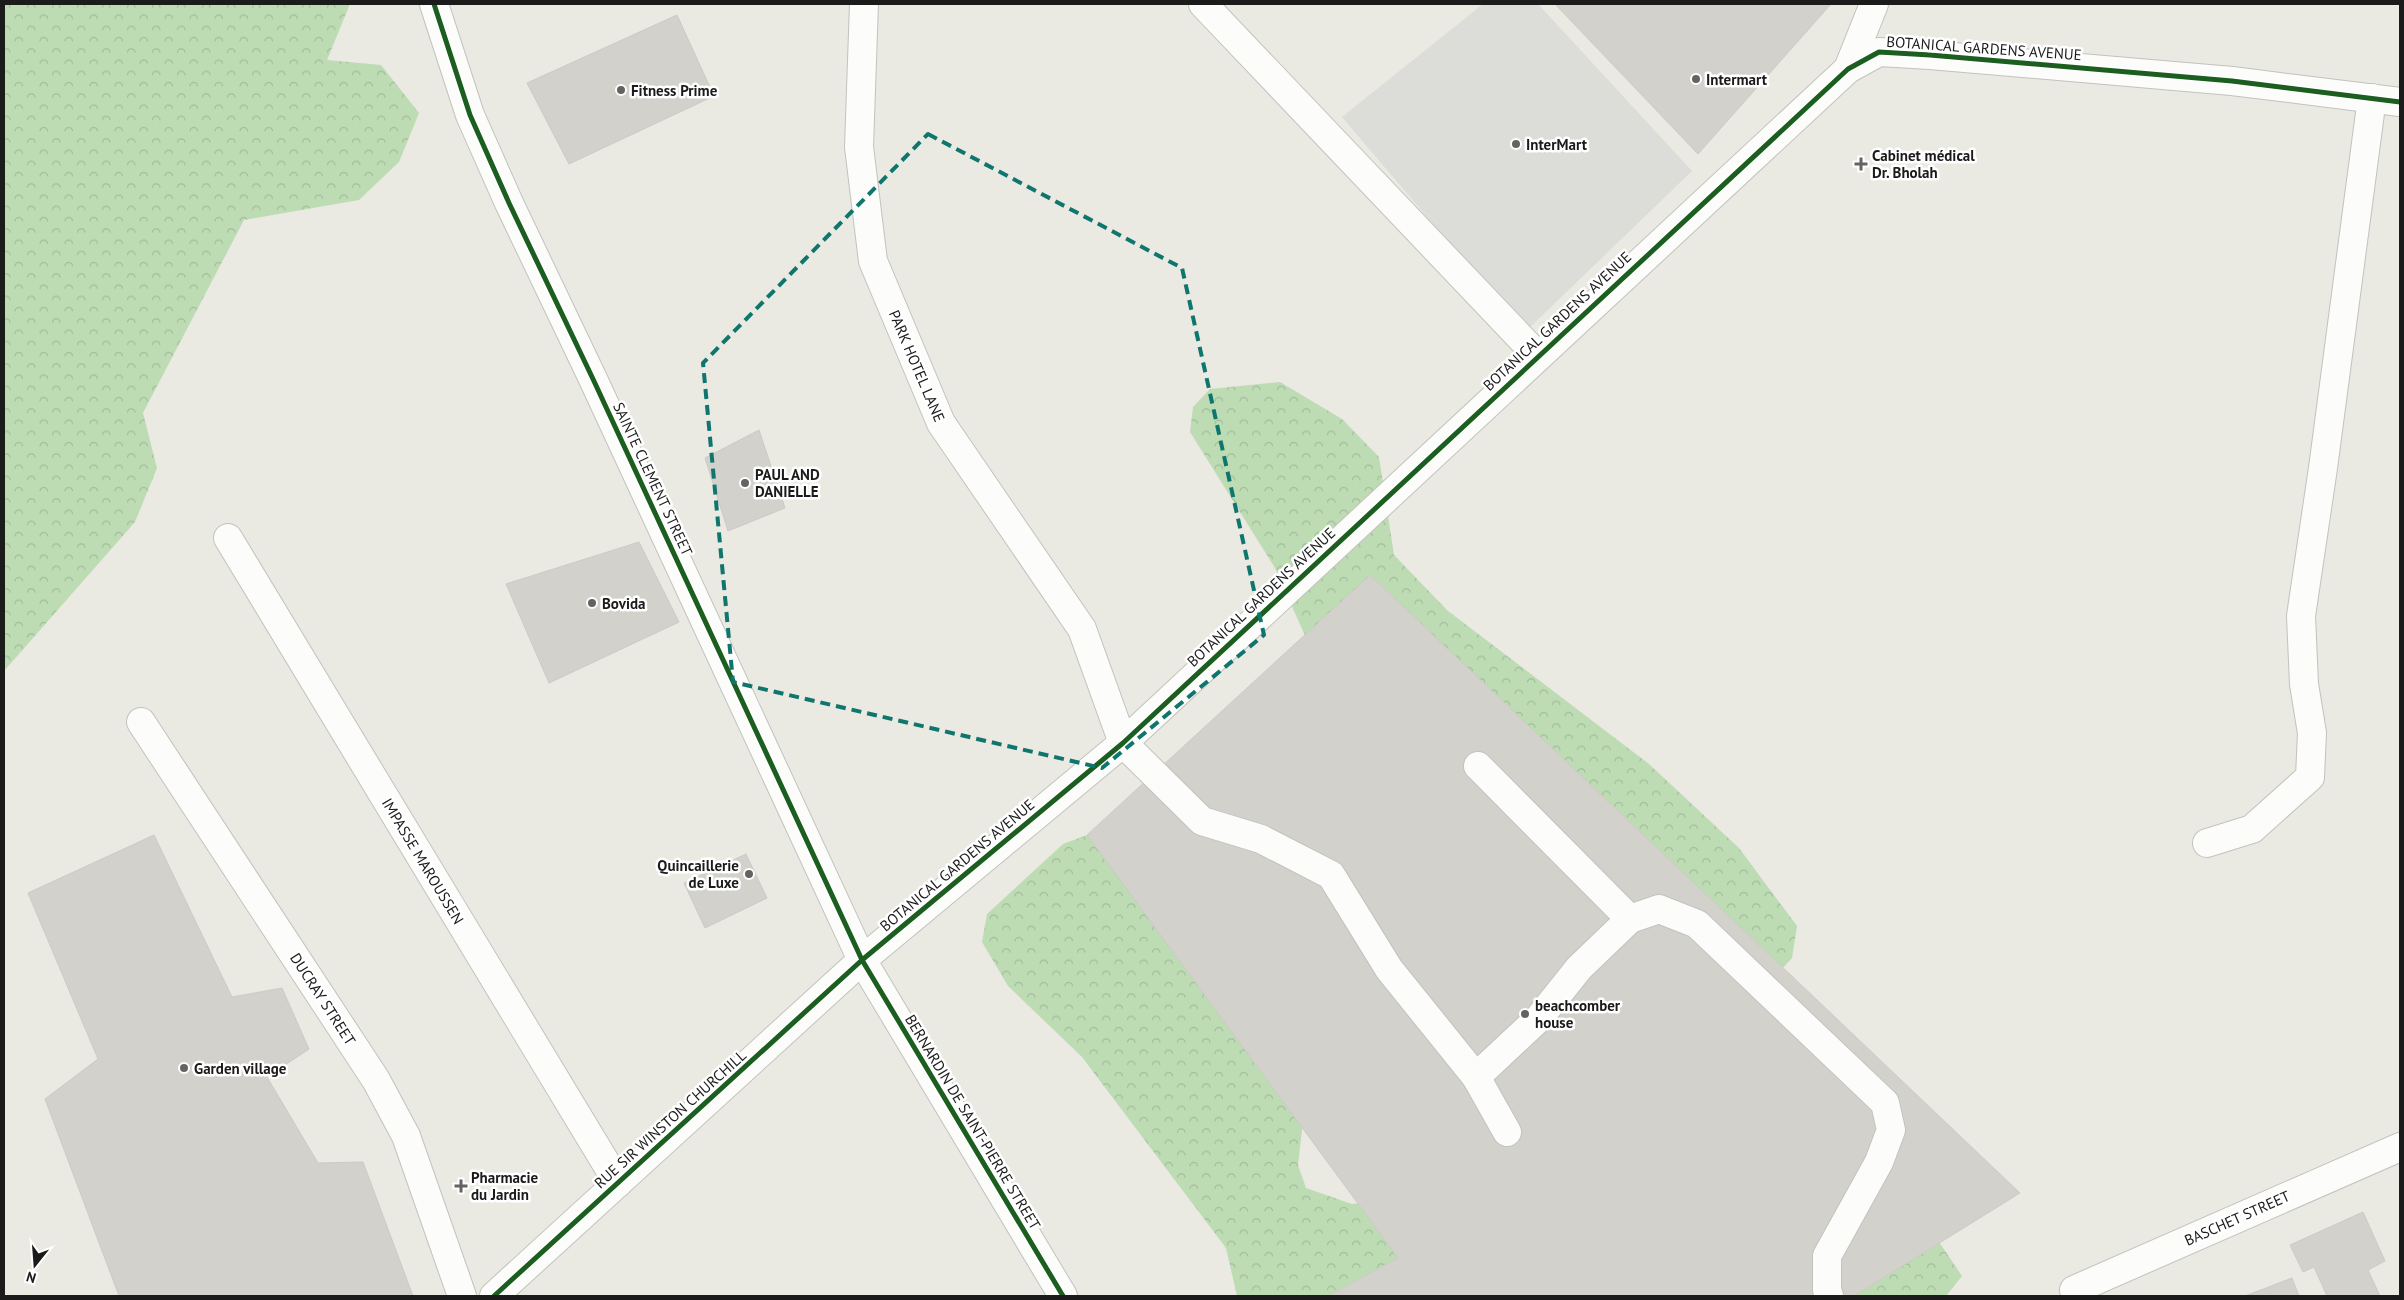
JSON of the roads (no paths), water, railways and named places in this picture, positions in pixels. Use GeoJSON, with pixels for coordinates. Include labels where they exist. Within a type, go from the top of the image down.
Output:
{"type":"FeatureCollection","features":[{"type":"Feature","properties":{"kind":"street","name":"SAINTE CLEMENT STREET"},"geometry":{"type":"LineString","coordinates":[[434,4],[470,115],[508,203],[594,379],[862,960]]}},
{"type":"Feature","properties":{"kind":"street","name":"PARK HOTEL LANE"},"geometry":{"type":"LineString","coordinates":[[864,4],[859,147],[873,261],[940,423],[1082,629],[1123,743]]}},
{"type":"Feature","properties":{"kind":"street"},"geometry":{"type":"LineString","coordinates":[[1203,4],[1538,356]]}},
{"type":"Feature","properties":{"kind":"street"},"geometry":{"type":"LineString","coordinates":[[1848,68],[1874,4]]}},
{"type":"Feature","properties":{"kind":"street","name":"BOTANICAL GARDENS AVENUE"},"geometry":{"type":"LineString","coordinates":[[862,960],[1123,743],[1848,68],[1879,52],[1930,55],[2232,81],[2400,102]]}},
{"type":"Feature","properties":{"kind":"street"},"geometry":{"type":"LineString","coordinates":[[2207,843],[2252,829],[2310,777],[2312,734],[2304,684],[2301,616],[2323,468],[2372,98]]}},
{"type":"Feature","properties":{"kind":"street","name":"IMPASSE MAROUSSEN"},"geometry":{"type":"LineString","coordinates":[[228,538],[618,1183]]}},
{"type":"Feature","properties":{"kind":"street","name":"DUCRAY STREET"},"geometry":{"type":"LineString","coordinates":[[141,722],[376,1080],[406,1136],[462,1296]]}},
{"type":"Feature","properties":{"kind":"street"},"geometry":{"type":"LineString","coordinates":[[1123,743],[1202,821],[1261,839],[1331,875],[1389,969],[1476,1077],[1507,1132]]}},
{"type":"Feature","properties":{"kind":"street"},"geometry":{"type":"LineString","coordinates":[[1478,766],[1630,919]]}},
{"type":"Feature","properties":{"kind":"street"},"geometry":{"type":"LineString","coordinates":[[1476,1077],[1539,1018],[1578,968],[1630,919],[1659,909],[1697,924],[1885,1103],[1891,1130],[1879,1162],[1827,1256],[1827,1290],[1829,1296]]}},
{"type":"Feature","properties":{"kind":"street","name":"RUE SIR WINSTON CHURCHILL"},"geometry":{"type":"LineString","coordinates":[[494,1296],[862,960]]}},
{"type":"Feature","properties":{"kind":"street","name":"BERNARDIN DE SAINT-PIERRE STREET"},"geometry":{"type":"LineString","coordinates":[[862,960],[1063,1296]]}},
{"type":"Feature","properties":{"kind":"street","name":"BASCHET STREET"},"geometry":{"type":"LineString","coordinates":[[2074,1290],[2400,1146]]}},
{"type":"Feature","properties":{"kind":"place","name":"Intermart"},"geometry":{"type":"Point","coordinates":[1696,79]}},
{"type":"Feature","properties":{"kind":"place","name":"Fitness Prime"},"geometry":{"type":"Point","coordinates":[621,90]}},
{"type":"Feature","properties":{"kind":"place","name":"InterMart"},"geometry":{"type":"Point","coordinates":[1516,144]}},
{"type":"Feature","properties":{"kind":"place","name":"Cabinet médical Dr. Bholah"},"geometry":{"type":"Point","coordinates":[1861,164]}},
{"type":"Feature","properties":{"kind":"place","name":"PAUL AND DANIELLE"},"geometry":{"type":"Point","coordinates":[745,483]}},
{"type":"Feature","properties":{"kind":"place","name":"Bovida"},"geometry":{"type":"Point","coordinates":[592,603]}},
{"type":"Feature","properties":{"kind":"place","name":"Quincaillerie de Luxe"},"geometry":{"type":"Point","coordinates":[749,874]}},
{"type":"Feature","properties":{"kind":"place","name":"beachcomber house"},"geometry":{"type":"Point","coordinates":[1525,1014]}},
{"type":"Feature","properties":{"kind":"place","name":"Garden village"},"geometry":{"type":"Point","coordinates":[184,1068]}},
{"type":"Feature","properties":{"kind":"place","name":"Pharmacie du Jardin"},"geometry":{"type":"Point","coordinates":[461,1186]}}]}
